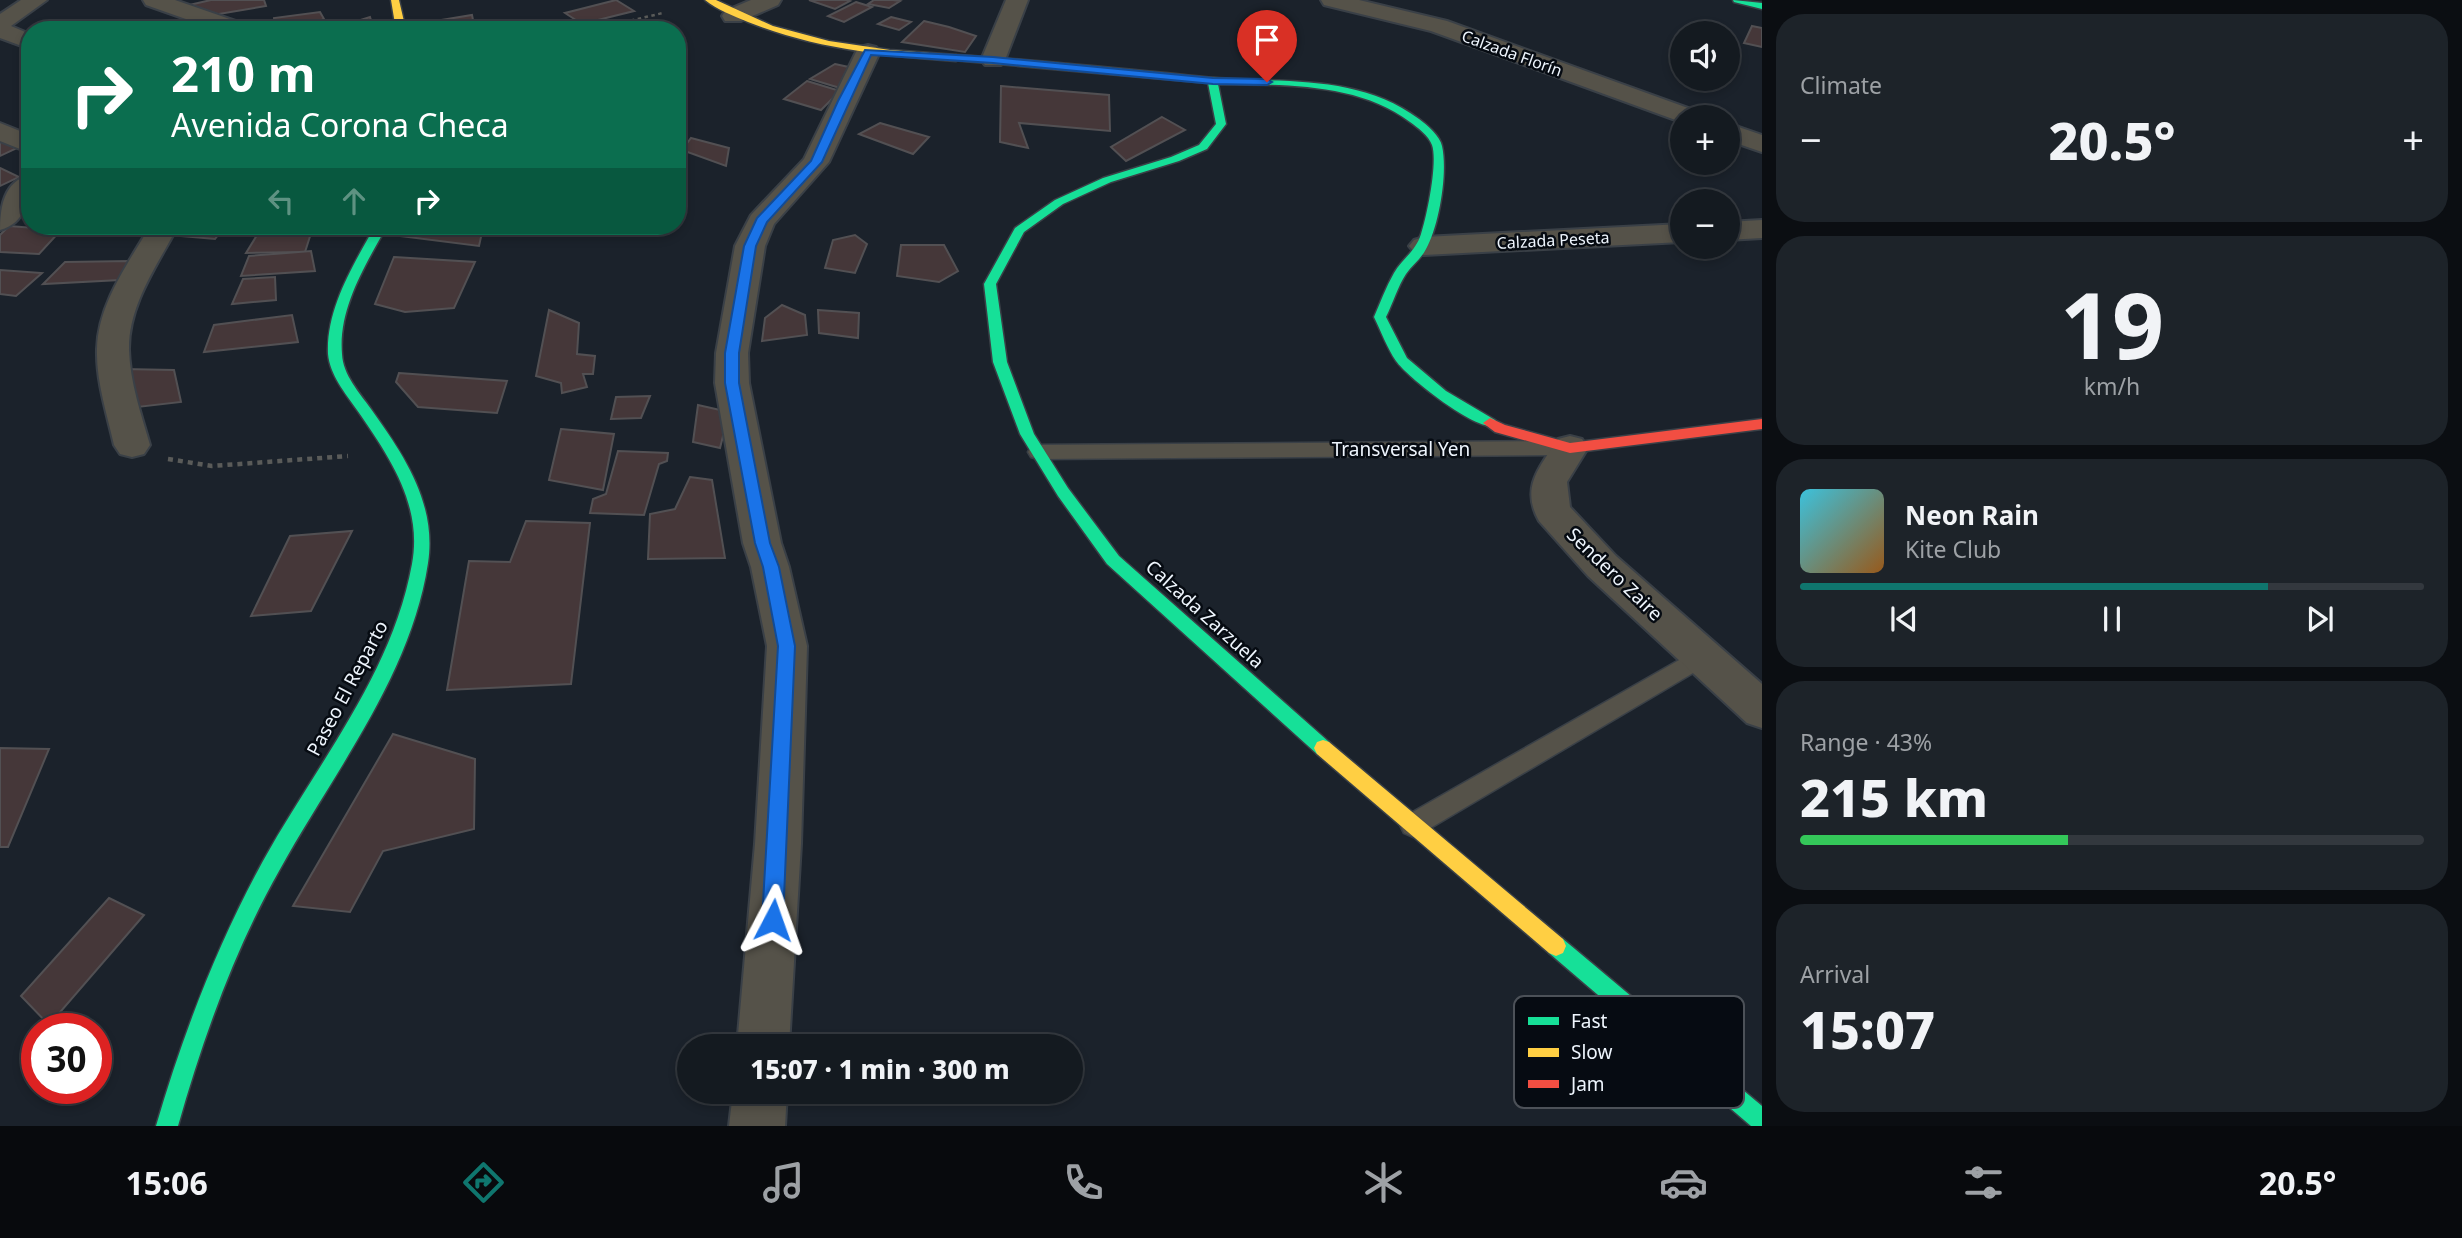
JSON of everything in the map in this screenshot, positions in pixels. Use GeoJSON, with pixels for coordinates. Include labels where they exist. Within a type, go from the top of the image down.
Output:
{"type":"FeatureCollection","features":[{"type":"Feature","properties":{"kind":"street"},"geometry":{"type":"LineString","coordinates":[[0,24],[36,0]]}},
{"type":"Feature","properties":{"kind":"street"},"geometry":{"type":"LineString","coordinates":[[154,0],[214,21]]}},
{"type":"Feature","properties":{"kind":"street"},"geometry":{"type":"LineString","coordinates":[[395,0],[399,21]]}},
{"type":"Feature","properties":{"kind":"street"},"geometry":{"type":"LineString","coordinates":[[709,0],[733,16],[780,35],[868,52],[993,60],[1213,81],[1241,80],[1319,86],[1388,104],[1418,121],[1437,143],[1434,211],[1424,246],[1400,273],[1380,317],[1402,360],[1441,394],[1500,429],[1570,447]]}},
{"type":"Feature","properties":{"kind":"street"},"geometry":{"type":"LineString","coordinates":[[733,16],[770,0]]}},
{"type":"Feature","properties":{"kind":"street"},"geometry":{"type":"LineString","coordinates":[[993,60],[1017,0]]}},
{"type":"Feature","properties":{"kind":"street","name":"Calzada Florín"},"geometry":{"type":"LineString","coordinates":[[1332,0],[1438,26],[1670,110]]}},
{"type":"Feature","properties":{"kind":"street"},"geometry":{"type":"LineString","coordinates":[[1737,0],[1762,6]]}},
{"type":"Feature","properties":{"kind":"street"},"geometry":{"type":"LineString","coordinates":[[0,30],[21,38]]}},
{"type":"Feature","properties":{"kind":"street"},"geometry":{"type":"LineString","coordinates":[[764,1034],[778,844],[786,646],[771,567],[762,543],[734,397],[732,353],[754,235],[761,221],[816,162],[868,52]]}},
{"type":"Feature","properties":{"kind":"street","name":"Calzada Zarzuela"},"geometry":{"type":"LineString","coordinates":[[1213,81],[1221,124],[1203,147],[1175,159],[1107,180],[1059,202],[1019,230],[990,284],[1000,362],[1027,434],[1063,492],[1113,560],[1413,825],[1615,996]]}},
{"type":"Feature","properties":{"kind":"street"},"geometry":{"type":"LineString","coordinates":[[0,131],[21,141]]}},
{"type":"Feature","properties":{"kind":"street"},"geometry":{"type":"LineString","coordinates":[[1740,136],[1762,144]]}},
{"type":"Feature","properties":{"kind":"street"},"geometry":{"type":"LineString","coordinates":[[0,221],[21,194]]}},
{"type":"Feature","properties":{"kind":"street"},"geometry":{"type":"LineString","coordinates":[[1740,230],[1762,229]]}},
{"type":"Feature","properties":{"kind":"street","name":"Calzada Peseta"},"geometry":{"type":"LineString","coordinates":[[1424,246],[1670,234]]}},
{"type":"Feature","properties":{"kind":"street"},"geometry":{"type":"LineString","coordinates":[[132,444],[117,386],[113,347],[120,316],[129,294],[159,235]]}},
{"type":"Feature","properties":{"kind":"street","name":"Paseo El Reparto"},"geometry":{"type":"LineString","coordinates":[[167,1126],[175,1092],[231,942],[289,835],[351,732],[404,629],[421,559],[419,508],[393,452],[338,371],[336,330],[359,265],[376,235]]}},
{"type":"Feature","properties":{"kind":"street","name":"Transversal Yen"},"geometry":{"type":"LineString","coordinates":[[1570,447],[1762,424]]}},
{"type":"Feature","properties":{"kind":"street","name":"Sendero Zaire"},"geometry":{"type":"LineString","coordinates":[[1570,447],[1549,482],[1552,511],[1602,566],[1762,710]]}},
{"type":"Feature","properties":{"kind":"street"},"geometry":{"type":"LineString","coordinates":[[757,1126],[759,1104]]}},
{"type":"Feature","properties":{"kind":"street","name":"Calzada Zarzuela"},"geometry":{"type":"LineString","coordinates":[[1744,1105],[1760,1119]]}},
{"type":"Feature","properties":{"kind":"lane","name":"Transversal Yen"},"geometry":{"type":"LineString","coordinates":[[1038,452],[1570,447]]}},
{"type":"Feature","properties":{"kind":"lane"},"geometry":{"type":"LineString","coordinates":[[1413,825],[1702,656]]}},
{"type":"Feature","properties":{"kind":"path"},"geometry":{"type":"LineString","coordinates":[[629,21],[663,13]]}},
{"type":"Feature","properties":{"kind":"path"},"geometry":{"type":"LineString","coordinates":[[132,444],[166,459],[212,466],[393,452]]}},
{"type":"Feature","properties":{"kind":"building"},"geometry":{"type":"Polygon","coordinates":[[[211,0],[264,0],[266,6],[213,15],[189,5],[211,0]]]}},
{"type":"Feature","properties":{"kind":"building"},"geometry":{"type":"Polygon","coordinates":[[[616,0],[634,11],[594,21],[577,21],[565,13],[616,0]]]}},
{"type":"Feature","properties":{"kind":"building"},"geometry":{"type":"Polygon","coordinates":[[[809,0],[847,0],[850,1],[835,9],[809,0]]]}},
{"type":"Feature","properties":{"kind":"building"},"geometry":{"type":"Polygon","coordinates":[[[874,0],[900,1],[889,8],[868,4],[874,0]]]}},
{"type":"Feature","properties":{"kind":"building"},"geometry":{"type":"Polygon","coordinates":[[[856,2],[872,7],[844,22],[828,16],[856,2]]]}},
{"type":"Feature","properties":{"kind":"building"},"geometry":{"type":"Polygon","coordinates":[[[320,12],[324,19],[274,21],[274,18],[320,12]]]}},
{"type":"Feature","properties":{"kind":"building"},"geometry":{"type":"Polygon","coordinates":[[[472,15],[473,21],[435,21],[472,15]]]}},
{"type":"Feature","properties":{"kind":"building"},"geometry":{"type":"Polygon","coordinates":[[[891,17],[911,22],[899,30],[878,24],[891,17]]]}},
{"type":"Feature","properties":{"kind":"building"},"geometry":{"type":"Polygon","coordinates":[[[924,21],[976,36],[965,52],[902,42],[924,21]]]}},
{"type":"Feature","properties":{"kind":"building"},"geometry":{"type":"Polygon","coordinates":[[[1752,26],[1762,28],[1762,47],[1744,43],[1752,26]]]}},
{"type":"Feature","properties":{"kind":"building"},"geometry":{"type":"Polygon","coordinates":[[[835,64],[853,68],[840,88],[810,79],[835,64]]]}},
{"type":"Feature","properties":{"kind":"building"},"geometry":{"type":"Polygon","coordinates":[[[807,81],[840,91],[821,110],[784,99],[807,81]]]}},
{"type":"Feature","properties":{"kind":"building"},"geometry":{"type":"Polygon","coordinates":[[[1001,86],[1109,95],[1110,131],[1019,123],[1028,148],[1000,142],[1001,86]]]}},
{"type":"Feature","properties":{"kind":"building"},"geometry":{"type":"Polygon","coordinates":[[[1162,117],[1185,130],[1126,161],[1111,147],[1162,117]]]}},
{"type":"Feature","properties":{"kind":"building"},"geometry":{"type":"Polygon","coordinates":[[[880,123],[929,137],[913,154],[859,134],[880,123]]]}},
{"type":"Feature","properties":{"kind":"building"},"geometry":{"type":"Polygon","coordinates":[[[691,138],[729,148],[726,166],[686,151],[686,145],[691,138]]]}},
{"type":"Feature","properties":{"kind":"building"},"geometry":{"type":"Polygon","coordinates":[[[0,140],[17,148],[0,156],[0,140]]]}},
{"type":"Feature","properties":{"kind":"building"},"geometry":{"type":"Polygon","coordinates":[[[0,168],[19,177],[0,186],[0,168]]]}},
{"type":"Feature","properties":{"kind":"building"},"geometry":{"type":"Polygon","coordinates":[[[9,226],[21,227],[21,235],[56,235],[39,254],[0,252],[0,235],[9,226]]]}},
{"type":"Feature","properties":{"kind":"building"},"geometry":{"type":"Polygon","coordinates":[[[168,235],[218,235],[215,239],[168,235]]]}},
{"type":"Feature","properties":{"kind":"building"},"geometry":{"type":"Polygon","coordinates":[[[257,235],[310,235],[305,252],[246,253],[257,235]]]}},
{"type":"Feature","properties":{"kind":"building"},"geometry":{"type":"Polygon","coordinates":[[[401,235],[481,235],[479,246],[401,235]]]}},
{"type":"Feature","properties":{"kind":"building"},"geometry":{"type":"Polygon","coordinates":[[[855,235],[867,244],[855,273],[825,268],[833,240],[855,235]]]}},
{"type":"Feature","properties":{"kind":"building"},"geometry":{"type":"Polygon","coordinates":[[[901,245],[944,245],[958,271],[939,282],[897,276],[901,245]]]}},
{"type":"Feature","properties":{"kind":"building"},"geometry":{"type":"Polygon","coordinates":[[[311,251],[315,271],[241,276],[249,256],[311,251]]]}},
{"type":"Feature","properties":{"kind":"building"},"geometry":{"type":"Polygon","coordinates":[[[394,257],[475,262],[454,308],[405,312],[375,304],[394,257]]]}},
{"type":"Feature","properties":{"kind":"building"},"geometry":{"type":"Polygon","coordinates":[[[130,261],[120,280],[43,284],[65,262],[130,261]]]}},
{"type":"Feature","properties":{"kind":"building"},"geometry":{"type":"Polygon","coordinates":[[[0,270],[42,273],[16,296],[0,294],[0,270]]]}},
{"type":"Feature","properties":{"kind":"building"},"geometry":{"type":"Polygon","coordinates":[[[275,277],[276,300],[232,304],[243,279],[275,277]]]}},
{"type":"Feature","properties":{"kind":"building"},"geometry":{"type":"Polygon","coordinates":[[[782,305],[805,315],[807,335],[762,341],[765,318],[782,305]]]}},
{"type":"Feature","properties":{"kind":"building"},"geometry":{"type":"Polygon","coordinates":[[[549,310],[579,323],[577,354],[595,356],[593,374],[583,374],[587,387],[562,393],[561,383],[536,376],[549,310]]]}},
{"type":"Feature","properties":{"kind":"building"},"geometry":{"type":"Polygon","coordinates":[[[818,310],[859,313],[858,338],[819,333],[818,310]]]}},
{"type":"Feature","properties":{"kind":"building"},"geometry":{"type":"Polygon","coordinates":[[[292,315],[298,342],[204,352],[214,325],[292,315]]]}},
{"type":"Feature","properties":{"kind":"building"},"geometry":{"type":"Polygon","coordinates":[[[123,369],[174,370],[181,402],[129,408],[123,369]]]}},
{"type":"Feature","properties":{"kind":"building"},"geometry":{"type":"Polygon","coordinates":[[[399,373],[507,381],[497,413],[418,407],[396,382],[399,373]]]}},
{"type":"Feature","properties":{"kind":"building"},"geometry":{"type":"Polygon","coordinates":[[[650,396],[641,418],[611,419],[616,397],[650,396]]]}},
{"type":"Feature","properties":{"kind":"building"},"geometry":{"type":"Polygon","coordinates":[[[698,405],[729,412],[720,448],[693,442],[698,405]]]}},
{"type":"Feature","properties":{"kind":"building"},"geometry":{"type":"Polygon","coordinates":[[[561,429],[614,434],[603,490],[549,480],[561,429]]]}},
{"type":"Feature","properties":{"kind":"building"},"geometry":{"type":"Polygon","coordinates":[[[618,451],[668,453],[667,461],[659,464],[644,515],[590,513],[593,499],[606,494],[618,451]]]}},
{"type":"Feature","properties":{"kind":"building"},"geometry":{"type":"Polygon","coordinates":[[[690,477],[712,480],[725,558],[648,559],[650,514],[675,509],[690,477]]]}},
{"type":"Feature","properties":{"kind":"building"},"geometry":{"type":"Polygon","coordinates":[[[526,521],[590,523],[571,684],[447,690],[469,561],[510,562],[526,521]]]}},
{"type":"Feature","properties":{"kind":"building"},"geometry":{"type":"Polygon","coordinates":[[[352,531],[311,611],[251,616],[290,536],[352,531]]]}},
{"type":"Feature","properties":{"kind":"building"},"geometry":{"type":"Polygon","coordinates":[[[393,734],[475,759],[474,829],[383,851],[350,912],[293,906],[393,734]]]}},
{"type":"Feature","properties":{"kind":"building"},"geometry":{"type":"Polygon","coordinates":[[[0,748],[49,749],[8,847],[0,847],[0,748]]]}},
{"type":"Feature","properties":{"kind":"building"},"geometry":{"type":"Polygon","coordinates":[[[109,898],[144,915],[59,1013],[37,1013],[21,996],[109,898]]]}},
{"type":"Feature","properties":{"kind":"traffic: fast"},"geometry":{"type":"LineString","coordinates":[[1737,0],[1762,6]]}},
{"type":"Feature","properties":{"kind":"traffic: fast"},"geometry":{"type":"LineString","coordinates":[[956,58],[1212,81],[1263,81],[1308,85],[1359,94],[1405,113],[1423,127],[1437,144],[1438,179],[1427,236],[1419,252],[1400,273],[1380,317],[1402,360],[1441,394],[1490,423]]}},
{"type":"Feature","properties":{"kind":"traffic: fast"},"geometry":{"type":"LineString","coordinates":[[1213,81],[1221,124],[1203,147],[1175,159],[1107,180],[1059,202],[1019,230],[990,284],[1000,362],[1027,434],[1063,492],[1113,560],[1323,748]]}},
{"type":"Feature","properties":{"kind":"traffic: fast"},"geometry":{"type":"LineString","coordinates":[[167,1126],[199,1025],[239,928],[271,866],[378,683],[410,605],[420,564],[420,518],[407,477],[343,379],[335,354],[335,337],[343,304],[356,272],[376,235]]}},
{"type":"Feature","properties":{"kind":"traffic: fast"},"geometry":{"type":"LineString","coordinates":[[1556,946],[1615,996]]}},
{"type":"Feature","properties":{"kind":"traffic: fast"},"geometry":{"type":"LineString","coordinates":[[1744,1105],[1760,1119]]}},
{"type":"Feature","properties":{"kind":"traffic: slow"},"geometry":{"type":"LineString","coordinates":[[395,0],[399,21]]}},
{"type":"Feature","properties":{"kind":"traffic: slow"},"geometry":{"type":"LineString","coordinates":[[709,0],[770,28],[799,37],[859,49],[956,58]]}},
{"type":"Feature","properties":{"kind":"traffic: slow"},"geometry":{"type":"LineString","coordinates":[[1323,748],[1556,946]]}},
{"type":"Feature","properties":{"kind":"traffic: jam"},"geometry":{"type":"LineString","coordinates":[[1490,423],[1500,429],[1570,448],[1762,424]]}},
{"type":"Feature","properties":{"kind":"route"},"geometry":{"type":"LineString","coordinates":[[773,920],[786,646],[771,567],[762,543],[732,383],[732,353],[750,246],[761,221],[816,162],[868,52],[993,60],[1213,81],[1267,82]]}}]}
